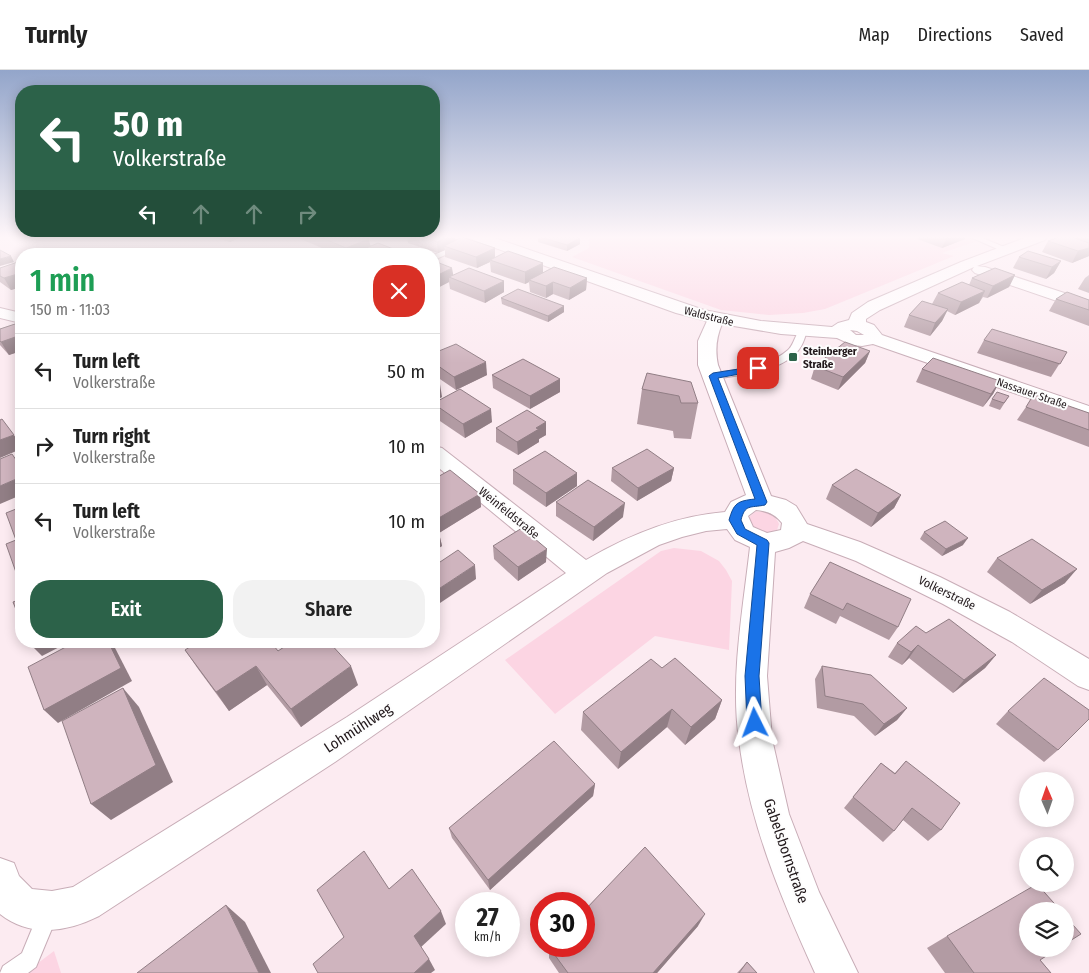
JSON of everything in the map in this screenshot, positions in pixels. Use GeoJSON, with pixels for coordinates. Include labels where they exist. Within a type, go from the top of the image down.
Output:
{"type":"FeatureCollection","features":[{"type":"Feature","properties":{"kind":"street","name":"Waldstraße"},"geometry":{"type":"LineString","coordinates":[[592,279],[716,319],[803,331]]}},
{"type":"Feature","properties":{"kind":"street"},"geometry":{"type":"LineString","coordinates":[[841,333],[840,330],[843,326],[858,321],[874,306],[934,279]]}},
{"type":"Feature","properties":{"kind":"street"},"geometry":{"type":"LineString","coordinates":[[1007,279],[1089,307]]}},
{"type":"Feature","properties":{"kind":"street"},"geometry":{"type":"LineString","coordinates":[[0,313],[15,317]]}},
{"type":"Feature","properties":{"kind":"street"},"geometry":{"type":"LineString","coordinates":[[716,319],[707,334],[705,351],[761,502]]}},
{"type":"Feature","properties":{"kind":"street"},"geometry":{"type":"LineString","coordinates":[[858,321],[871,331],[874,336],[882,340]]}},
{"type":"Feature","properties":{"kind":"street"},"geometry":{"type":"LineString","coordinates":[[803,331],[841,333],[847,338],[857,341],[882,340]]}},
{"type":"Feature","properties":{"kind":"street","name":"Nassauer Straße"},"geometry":{"type":"LineString","coordinates":[[882,340],[1089,412]]}},
{"type":"Feature","properties":{"kind":"street","name":"Weinfeldstraße"},"geometry":{"type":"LineString","coordinates":[[440,458],[585,574]]}},
{"type":"Feature","properties":{"kind":"street"},"geometry":{"type":"LineString","coordinates":[[761,502],[770,503],[786,511],[795,523],[793,535],[781,542],[763,543],[741,532],[735,520],[738,508],[744,504],[761,502]]}},
{"type":"Feature","properties":{"kind":"street","name":"Lohmühlweg"},"geometry":{"type":"LineString","coordinates":[[49,912],[77,906],[113,885],[392,705],[585,574],[640,543],[666,532],[713,520],[735,520]]}},
{"type":"Feature","properties":{"kind":"street","name":"Volkerstraße"},"geometry":{"type":"LineString","coordinates":[[795,530],[850,547],[958,598],[1005,622],[1089,676]]}},
{"type":"Feature","properties":{"kind":"street","name":"Gabelsbornstraße"},"geometry":{"type":"LineString","coordinates":[[763,543],[752,676],[755,739],[771,814],[803,902],[837,973]]}},
{"type":"Feature","properties":{"kind":"street"},"geometry":{"type":"LineString","coordinates":[[0,877],[3,888],[22,907],[49,912]]}},
{"type":"Feature","properties":{"kind":"lane"},"geometry":{"type":"LineString","coordinates":[[713,376],[758,368],[785,356],[797,346],[803,331]]}},
{"type":"Feature","properties":{"kind":"lane"},"geometry":{"type":"LineString","coordinates":[[10,973],[30,967],[49,912]]}},
{"type":"Feature","properties":{"kind":"shaded area"},"geometry":{"type":"Polygon","coordinates":[[[634,279],[898,279],[825,309],[803,313],[769,315],[721,310],[634,279]]]}},
{"type":"Feature","properties":{"kind":"shaded area"},"geometry":{"type":"Polygon","coordinates":[[[755,512],[762,512],[772,516],[779,524],[777,530],[767,533],[756,529],[747,519],[755,512]]]}},
{"type":"Feature","properties":{"kind":"shaded area"},"geometry":{"type":"Polygon","coordinates":[[[674,548],[701,551],[719,561],[732,581],[729,650],[655,636],[555,714],[505,660],[661,551],[674,548]]]}},
{"type":"Feature","properties":{"kind":"shaded area"},"geometry":{"type":"Polygon","coordinates":[[[54,951],[61,973],[25,973],[54,951]]]}},
{"type":"Feature","properties":{"kind":"building"},"geometry":{"type":"Polygon","coordinates":[[[454,279],[499,279],[504,281],[484,291],[454,279]]]}},
{"type":"Feature","properties":{"kind":"building"},"geometry":{"type":"Polygon","coordinates":[[[585,279],[570,288],[553,282],[546,286],[529,280],[585,279]]]}},
{"type":"Feature","properties":{"kind":"building"},"geometry":{"type":"Polygon","coordinates":[[[975,279],[1007,279],[993,286],[975,279]]]}},
{"type":"Feature","properties":{"kind":"building"},"geometry":{"type":"Polygon","coordinates":[[[962,282],[985,291],[961,302],[938,293],[962,282]]]}},
{"type":"Feature","properties":{"kind":"building"},"geometry":{"type":"Polygon","coordinates":[[[518,289],[564,306],[548,316],[501,298],[518,289]]]}},
{"type":"Feature","properties":{"kind":"building"},"geometry":{"type":"Polygon","coordinates":[[[1067,292],[1089,300],[1089,310],[1056,299],[1067,292]]]}},
{"type":"Feature","properties":{"kind":"building"},"geometry":{"type":"Polygon","coordinates":[[[922,301],[948,309],[935,323],[909,315],[922,301]]]}},
{"type":"Feature","properties":{"kind":"building"},"geometry":{"type":"Polygon","coordinates":[[[15,324],[15,337],[1,342],[0,329],[15,324]]]}},
{"type":"Feature","properties":{"kind":"building"},"geometry":{"type":"Polygon","coordinates":[[[992,329],[1067,352],[1060,364],[984,340],[992,329]]]}},
{"type":"Feature","properties":{"kind":"building"},"geometry":{"type":"Polygon","coordinates":[[[845,342],[870,351],[843,377],[815,366],[845,342]]]}},
{"type":"Feature","properties":{"kind":"building"},"geometry":{"type":"Polygon","coordinates":[[[456,344],[486,362],[454,377],[440,367],[440,351],[456,344]]]}},
{"type":"Feature","properties":{"kind":"building"},"geometry":{"type":"Polygon","coordinates":[[[933,358],[1000,381],[991,394],[922,369],[933,358]]]}},
{"type":"Feature","properties":{"kind":"building"},"geometry":{"type":"Polygon","coordinates":[[[523,359],[560,379],[530,396],[492,375],[523,359]]]}},
{"type":"Feature","properties":{"kind":"building"},"geometry":{"type":"Polygon","coordinates":[[[647,373],[691,382],[698,403],[681,403],[679,396],[642,389],[647,373]]]}},
{"type":"Feature","properties":{"kind":"building"},"geometry":{"type":"Polygon","coordinates":[[[460,389],[491,409],[463,424],[440,408],[440,400],[460,389]]]}},
{"type":"Feature","properties":{"kind":"building"},"geometry":{"type":"Polygon","coordinates":[[[997,392],[1009,396],[1004,403],[992,399],[997,392]]]}},
{"type":"Feature","properties":{"kind":"building"},"geometry":{"type":"Polygon","coordinates":[[[1034,394],[1089,413],[1089,430],[1026,407],[1034,394]]]}},
{"type":"Feature","properties":{"kind":"building"},"geometry":{"type":"Polygon","coordinates":[[[527,410],[546,422],[536,428],[539,429],[517,442],[496,428],[527,410]]]}},
{"type":"Feature","properties":{"kind":"building"},"geometry":{"type":"Polygon","coordinates":[[[2,419],[14,435],[0,440],[0,420],[2,419]]]}},
{"type":"Feature","properties":{"kind":"building"},"geometry":{"type":"Polygon","coordinates":[[[647,449],[674,468],[638,488],[612,468],[647,449]]]}},
{"type":"Feature","properties":{"kind":"building"},"geometry":{"type":"Polygon","coordinates":[[[545,451],[577,473],[546,493],[513,470],[545,451]]]}},
{"type":"Feature","properties":{"kind":"building"},"geometry":{"type":"Polygon","coordinates":[[[12,454],[15,458],[15,480],[0,486],[0,459],[12,454]]]}},
{"type":"Feature","properties":{"kind":"building"},"geometry":{"type":"Polygon","coordinates":[[[856,469],[901,495],[878,513],[832,485],[856,469]]]}},
{"type":"Feature","properties":{"kind":"building"},"geometry":{"type":"Polygon","coordinates":[[[450,470],[480,494],[440,517],[440,476],[450,470]]]}},
{"type":"Feature","properties":{"kind":"building"},"geometry":{"type":"Polygon","coordinates":[[[588,480],[625,503],[594,527],[556,502],[588,480]]]}},
{"type":"Feature","properties":{"kind":"building"},"geometry":{"type":"Polygon","coordinates":[[[15,509],[15,537],[6,513],[15,509]]]}},
{"type":"Feature","properties":{"kind":"building"},"geometry":{"type":"Polygon","coordinates":[[[945,521],[968,538],[946,549],[924,532],[945,521]]]}},
{"type":"Feature","properties":{"kind":"building"},"geometry":{"type":"Polygon","coordinates":[[[522,528],[547,549],[518,567],[493,546],[522,528]]]}},
{"type":"Feature","properties":{"kind":"building"},"geometry":{"type":"Polygon","coordinates":[[[1032,539],[1077,569],[1042,590],[997,558],[1032,539]]]}},
{"type":"Feature","properties":{"kind":"building"},"geometry":{"type":"Polygon","coordinates":[[[15,540],[15,570],[6,544],[15,540]]]}},
{"type":"Feature","properties":{"kind":"building"},"geometry":{"type":"Polygon","coordinates":[[[458,550],[475,565],[440,588],[440,562],[458,550]]]}},
{"type":"Feature","properties":{"kind":"building"},"geometry":{"type":"Polygon","coordinates":[[[830,562],[911,599],[898,627],[847,603],[843,610],[810,594],[830,562]]]}},
{"type":"Feature","properties":{"kind":"building"},"geometry":{"type":"Polygon","coordinates":[[[949,619],[996,655],[964,680],[918,645],[911,652],[897,643],[916,626],[926,633],[949,619]]]}},
{"type":"Feature","properties":{"kind":"building"},"geometry":{"type":"Polygon","coordinates":[[[64,648],[111,648],[121,668],[44,710],[28,667],[64,648]]]}},
{"type":"Feature","properties":{"kind":"building"},"geometry":{"type":"Polygon","coordinates":[[[188,648],[276,648],[278,651],[282,648],[334,648],[351,666],[291,709],[256,666],[216,692],[185,650],[188,648]]]}},
{"type":"Feature","properties":{"kind":"building"},"geometry":{"type":"Polygon","coordinates":[[[675,658],[722,700],[691,727],[672,709],[621,752],[583,712],[651,659],[662,668],[675,658]]]}},
{"type":"Feature","properties":{"kind":"building"},"geometry":{"type":"Polygon","coordinates":[[[822,666],[871,675],[907,708],[884,724],[863,704],[825,696],[822,666]]]}},
{"type":"Feature","properties":{"kind":"building"},"geometry":{"type":"Polygon","coordinates":[[[1044,678],[1089,710],[1089,719],[1058,750],[1008,711],[1044,678]]]}},
{"type":"Feature","properties":{"kind":"building"},"geometry":{"type":"Polygon","coordinates":[[[123,688],[156,765],[91,804],[62,721],[123,688]]]}},
{"type":"Feature","properties":{"kind":"building"},"geometry":{"type":"Polygon","coordinates":[[[554,741],[595,784],[488,880],[449,828],[554,741]]]}},
{"type":"Feature","properties":{"kind":"building"},"geometry":{"type":"Polygon","coordinates":[[[906,761],[960,803],[941,830],[912,808],[894,831],[853,797],[881,763],[895,774],[906,761]]]}},
{"type":"Feature","properties":{"kind":"building"},"geometry":{"type":"Polygon","coordinates":[[[645,847],[705,914],[653,973],[568,973],[556,957],[595,957],[595,899],[645,847]]]}},
{"type":"Feature","properties":{"kind":"building"},"geometry":{"type":"Polygon","coordinates":[[[364,851],[389,889],[412,869],[441,911],[414,936],[429,959],[414,973],[318,973],[313,964],[344,937],[317,890],[364,851]]]}},
{"type":"Feature","properties":{"kind":"building"},"geometry":{"type":"Polygon","coordinates":[[[1023,892],[1044,892],[1053,902],[1019,902],[1019,957],[1045,957],[1040,960],[1051,973],[974,973],[947,936],[1023,892]]]}},
{"type":"Feature","properties":{"kind":"building"},"geometry":{"type":"Polygon","coordinates":[[[226,905],[259,973],[137,973],[226,905]]]}},
{"type":"Feature","properties":{"kind":"building"},"geometry":{"type":"Polygon","coordinates":[[[1074,926],[1081,934],[1074,938],[1074,926]]]}},
{"type":"Feature","properties":{"kind":"building"},"geometry":{"type":"Polygon","coordinates":[[[747,962],[757,973],[739,973],[747,962]]]}},
{"type":"Feature","properties":{"kind":"place","name":"Steinberger Straße"},"geometry":{"type":"Point","coordinates":[793,357]}},
{"type":"Feature","properties":{"kind":"route"},"geometry":{"type":"LineString","coordinates":[[755,723],[752,676],[763,543],[741,532],[737,526],[735,514],[738,508],[744,504],[761,502],[728,411],[713,376],[758,368]]}}]}
